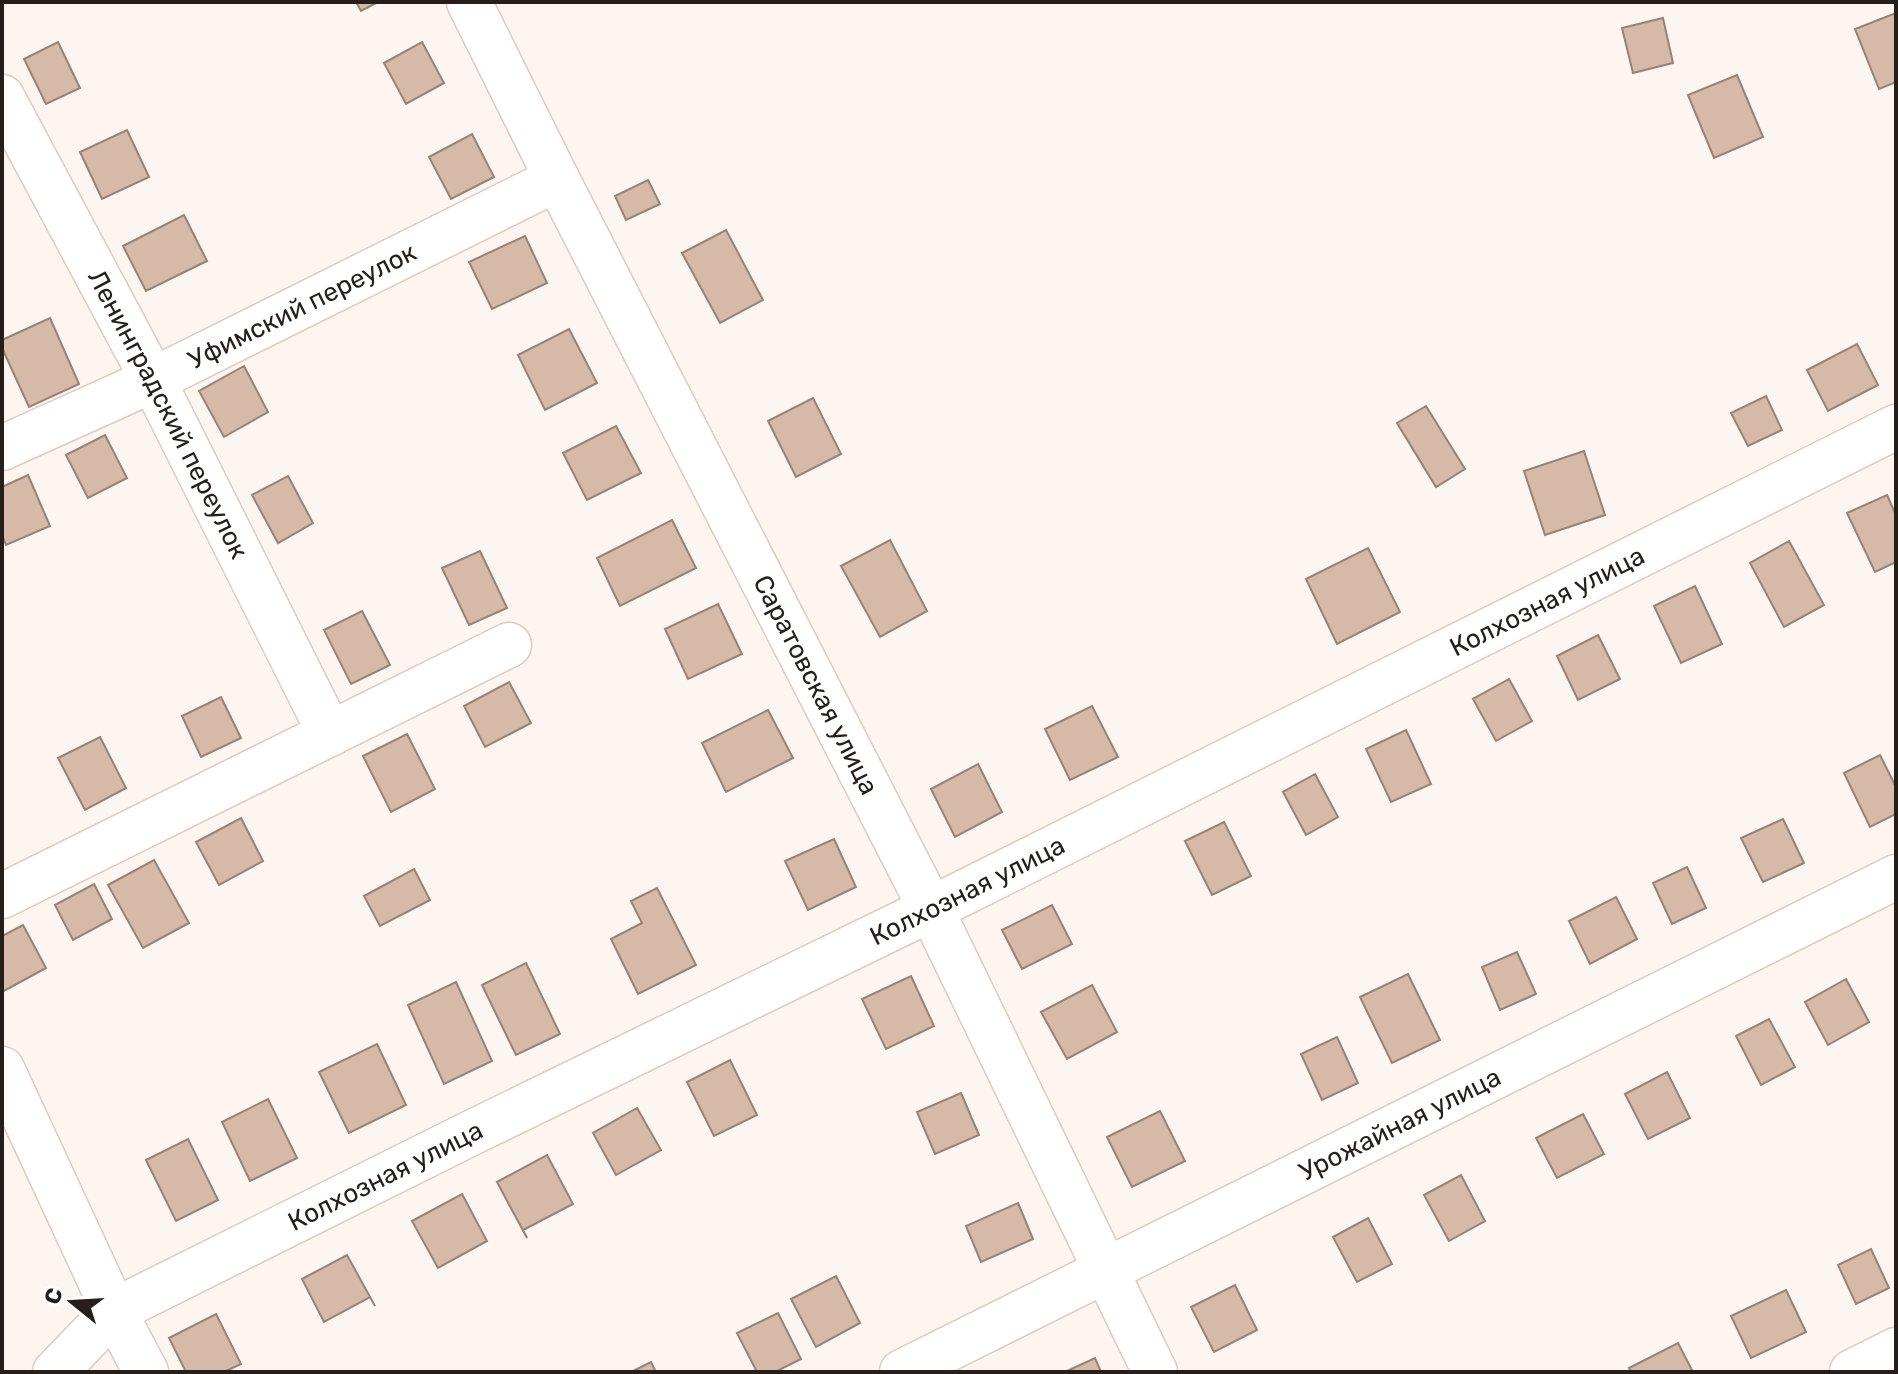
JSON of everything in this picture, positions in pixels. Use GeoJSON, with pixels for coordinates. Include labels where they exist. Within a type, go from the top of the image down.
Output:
{"type":"FeatureCollection","features":[{"type":"Feature","properties":{"kind":"street","name":"Саратовская улица"},"geometry":{"type":"LineString","coordinates":[[469,2],[931,909],[1155,1372]]}},
{"type":"Feature","properties":{"kind":"street","name":"Ленинградский переулок"},"geometry":{"type":"LineString","coordinates":[[2,97],[153,380],[330,734]]}},
{"type":"Feature","properties":{"kind":"street","name":"Уфимский переулок"},"geometry":{"type":"LineString","coordinates":[[2,448],[153,380],[557,179]]}},
{"type":"Feature","properties":{"kind":"street","name":"Колхозная улица"},"geometry":{"type":"LineString","coordinates":[[55,1372],[114,1311],[931,909],[1896,427]]}},
{"type":"Feature","properties":{"kind":"street"},"geometry":{"type":"LineString","coordinates":[[2,896],[509,645]]}},
{"type":"Feature","properties":{"kind":"street","name":"Урожайная улица"},"geometry":{"type":"LineString","coordinates":[[902,1372],[1896,877]]}},
{"type":"Feature","properties":{"kind":"street"},"geometry":{"type":"LineString","coordinates":[[2,1069],[114,1311],[146,1372]]}},
{"type":"Feature","properties":{"kind":"street"},"geometry":{"type":"LineString","coordinates":[[1852,1372],[1896,1350]]}},
{"type":"Feature","properties":{"kind":"building"},"geometry":{"type":"Polygon","coordinates":[[[356,2],[378,2],[361,11],[356,2]]]}},
{"type":"Feature","properties":{"kind":"building"},"geometry":{"type":"Polygon","coordinates":[[[1896,13],[1896,82],[1879,89],[1855,29],[1896,13]]]}},
{"type":"Feature","properties":{"kind":"building"},"geometry":{"type":"Polygon","coordinates":[[[1663,18],[1673,63],[1633,73],[1622,28],[1663,18]]]}},
{"type":"Feature","properties":{"kind":"building"},"geometry":{"type":"Polygon","coordinates":[[[58,42],[80,88],[46,104],[24,59],[58,42]]]}},
{"type":"Feature","properties":{"kind":"building"},"geometry":{"type":"Polygon","coordinates":[[[422,42],[444,83],[406,104],[384,63],[422,42]]]}},
{"type":"Feature","properties":{"kind":"building"},"geometry":{"type":"Polygon","coordinates":[[[1737,75],[1763,137],[1714,158],[1688,95],[1737,75]]]}},
{"type":"Feature","properties":{"kind":"building"},"geometry":{"type":"Polygon","coordinates":[[[127,130],[149,177],[102,199],[80,152],[127,130]]]}},
{"type":"Feature","properties":{"kind":"building"},"geometry":{"type":"Polygon","coordinates":[[[472,134],[494,177],[451,199],[429,157],[472,134]]]}},
{"type":"Feature","properties":{"kind":"building"},"geometry":{"type":"Polygon","coordinates":[[[648,180],[660,204],[626,220],[615,196],[648,180]]]}},
{"type":"Feature","properties":{"kind":"building"},"geometry":{"type":"Polygon","coordinates":[[[184,215],[207,261],[146,291],[123,246],[184,215]]]}},
{"type":"Feature","properties":{"kind":"building"},"geometry":{"type":"Polygon","coordinates":[[[726,230],[763,300],[720,323],[682,253],[726,230]]]}},
{"type":"Feature","properties":{"kind":"building"},"geometry":{"type":"Polygon","coordinates":[[[525,236],[547,283],[492,309],[469,262],[525,236]]]}},
{"type":"Feature","properties":{"kind":"building"},"geometry":{"type":"Polygon","coordinates":[[[50,318],[79,384],[29,407],[2,348],[2,340],[50,318]]]}},
{"type":"Feature","properties":{"kind":"building"},"geometry":{"type":"Polygon","coordinates":[[[569,329],[597,383],[545,410],[518,355],[569,329]]]}},
{"type":"Feature","properties":{"kind":"building"},"geometry":{"type":"Polygon","coordinates":[[[1857,344],[1878,385],[1828,411],[1807,370],[1857,344]]]}},
{"type":"Feature","properties":{"kind":"building"},"geometry":{"type":"Polygon","coordinates":[[[244,366],[268,412],[224,437],[199,391],[244,366]]]}},
{"type":"Feature","properties":{"kind":"building"},"geometry":{"type":"Polygon","coordinates":[[[1766,396],[1782,430],[1748,446],[1731,413],[1766,396]]]}},
{"type":"Feature","properties":{"kind":"building"},"geometry":{"type":"Polygon","coordinates":[[[813,398],[841,454],[796,477],[768,421],[813,398]]]}},
{"type":"Feature","properties":{"kind":"building"},"geometry":{"type":"Polygon","coordinates":[[[1426,406],[1465,469],[1436,487],[1397,423],[1426,406]]]}},
{"type":"Feature","properties":{"kind":"building"},"geometry":{"type":"Polygon","coordinates":[[[616,426],[641,473],[587,500],[563,453],[616,426]]]}},
{"type":"Feature","properties":{"kind":"building"},"geometry":{"type":"Polygon","coordinates":[[[105,435],[127,478],[88,498],[66,455],[105,435]]]}},
{"type":"Feature","properties":{"kind":"building"},"geometry":{"type":"Polygon","coordinates":[[[1584,451],[1605,515],[1545,535],[1524,471],[1584,451]]]}},
{"type":"Feature","properties":{"kind":"building"},"geometry":{"type":"Polygon","coordinates":[[[28,475],[50,526],[6,545],[2,535],[2,487],[28,475]]]}},
{"type":"Feature","properties":{"kind":"building"},"geometry":{"type":"Polygon","coordinates":[[[288,476],[313,523],[278,543],[252,495],[288,476]]]}},
{"type":"Feature","properties":{"kind":"building"},"geometry":{"type":"Polygon","coordinates":[[[1887,495],[1896,515],[1896,562],[1875,572],[1847,513],[1887,495]]]}},
{"type":"Feature","properties":{"kind":"building"},"geometry":{"type":"Polygon","coordinates":[[[672,520],[696,568],[620,606],[597,558],[672,520]]]}},
{"type":"Feature","properties":{"kind":"building"},"geometry":{"type":"Polygon","coordinates":[[[890,540],[927,611],[880,637],[841,566],[890,540]]]}},
{"type":"Feature","properties":{"kind":"building"},"geometry":{"type":"Polygon","coordinates":[[[1789,541],[1824,605],[1784,627],[1750,563],[1789,541]]]}},
{"type":"Feature","properties":{"kind":"building"},"geometry":{"type":"Polygon","coordinates":[[[1368,548],[1400,612],[1337,644],[1306,579],[1368,548]]]}},
{"type":"Feature","properties":{"kind":"building"},"geometry":{"type":"Polygon","coordinates":[[[480,551],[507,608],[469,625],[442,568],[480,551]]]}},
{"type":"Feature","properties":{"kind":"building"},"geometry":{"type":"Polygon","coordinates":[[[1695,586],[1722,644],[1681,663],[1654,606],[1695,586]]]}},
{"type":"Feature","properties":{"kind":"building"},"geometry":{"type":"Polygon","coordinates":[[[718,604],[742,654],[688,679],[665,629],[718,604]]]}},
{"type":"Feature","properties":{"kind":"building"},"geometry":{"type":"Polygon","coordinates":[[[362,611],[390,665],[351,684],[324,630],[362,611]]]}},
{"type":"Feature","properties":{"kind":"building"},"geometry":{"type":"Polygon","coordinates":[[[1598,635],[1620,679],[1578,700],[1557,656],[1598,635]]]}},
{"type":"Feature","properties":{"kind":"building"},"geometry":{"type":"Polygon","coordinates":[[[1509,679],[1532,721],[1496,741],[1473,699],[1509,679]]]}},
{"type":"Feature","properties":{"kind":"building"},"geometry":{"type":"Polygon","coordinates":[[[509,682],[531,723],[485,747],[464,706],[509,682]]]}},
{"type":"Feature","properties":{"kind":"building"},"geometry":{"type":"Polygon","coordinates":[[[221,697],[241,738],[201,757],[182,716],[221,697]]]}},
{"type":"Feature","properties":{"kind":"building"},"geometry":{"type":"Polygon","coordinates":[[[1092,706],[1118,757],[1070,780],[1045,729],[1092,706]]]}},
{"type":"Feature","properties":{"kind":"building"},"geometry":{"type":"Polygon","coordinates":[[[768,710],[793,758],[726,792],[702,743],[768,710]]]}},
{"type":"Feature","properties":{"kind":"building"},"geometry":{"type":"Polygon","coordinates":[[[1406,730],[1431,784],[1391,802],[1366,749],[1406,730]]]}},
{"type":"Feature","properties":{"kind":"building"},"geometry":{"type":"Polygon","coordinates":[[[407,734],[435,789],[391,812],[363,756],[407,734]]]}},
{"type":"Feature","properties":{"kind":"building"},"geometry":{"type":"Polygon","coordinates":[[[100,737],[126,788],[85,810],[58,758],[100,737]]]}},
{"type":"Feature","properties":{"kind":"building"},"geometry":{"type":"Polygon","coordinates":[[[1880,755],[1896,787],[1896,814],[1870,827],[1844,773],[1880,755]]]}},
{"type":"Feature","properties":{"kind":"building"},"geometry":{"type":"Polygon","coordinates":[[[978,764],[1002,812],[955,837],[931,789],[978,764]]]}},
{"type":"Feature","properties":{"kind":"building"},"geometry":{"type":"Polygon","coordinates":[[[1315,774],[1338,817],[1306,835],[1283,792],[1315,774]]]}},
{"type":"Feature","properties":{"kind":"building"},"geometry":{"type":"Polygon","coordinates":[[[241,818],[263,861],[219,885],[196,842],[241,818]]]}},
{"type":"Feature","properties":{"kind":"building"},"geometry":{"type":"Polygon","coordinates":[[[1783,819],[1804,863],[1763,882],[1741,838],[1783,819]]]}},
{"type":"Feature","properties":{"kind":"building"},"geometry":{"type":"Polygon","coordinates":[[[1224,822],[1251,876],[1212,895],[1185,841],[1224,822]]]}},
{"type":"Feature","properties":{"kind":"building"},"geometry":{"type":"Polygon","coordinates":[[[834,839],[856,887],[808,910],[785,861],[834,839]]]}},
{"type":"Feature","properties":{"kind":"building"},"geometry":{"type":"Polygon","coordinates":[[[154,860],[189,923],[143,948],[108,885],[154,860]]]}},
{"type":"Feature","properties":{"kind":"building"},"geometry":{"type":"Polygon","coordinates":[[[1687,867],[1706,908],[1672,924],[1653,883],[1687,867]]]}},
{"type":"Feature","properties":{"kind":"building"},"geometry":{"type":"Polygon","coordinates":[[[414,869],[430,900],[380,926],[364,896],[414,869]]]}},
{"type":"Feature","properties":{"kind":"building"},"geometry":{"type":"Polygon","coordinates":[[[94,884],[112,919],[73,940],[55,905],[94,884]]]}},
{"type":"Feature","properties":{"kind":"building"},"geometry":{"type":"Polygon","coordinates":[[[657,888],[696,965],[638,994],[611,939],[642,923],[631,901],[657,888]]]}},
{"type":"Feature","properties":{"kind":"building"},"geometry":{"type":"Polygon","coordinates":[[[1616,897],[1637,939],[1590,964],[1569,921],[1616,897]]]}},
{"type":"Feature","properties":{"kind":"building"},"geometry":{"type":"Polygon","coordinates":[[[1052,905],[1072,944],[1022,969],[1002,930],[1052,905]]]}},
{"type":"Feature","properties":{"kind":"building"},"geometry":{"type":"Polygon","coordinates":[[[23,925],[46,968],[2,992],[2,936],[23,925]]]}},
{"type":"Feature","properties":{"kind":"building"},"geometry":{"type":"Polygon","coordinates":[[[1517,952],[1536,994],[1500,1010],[1482,967],[1517,952]]]}},
{"type":"Feature","properties":{"kind":"building"},"geometry":{"type":"Polygon","coordinates":[[[526,963],[560,1034],[516,1055],[482,985],[526,963]]]}},
{"type":"Feature","properties":{"kind":"building"},"geometry":{"type":"Polygon","coordinates":[[[1408,974],[1440,1040],[1392,1063],[1360,997],[1408,974]]]}},
{"type":"Feature","properties":{"kind":"building"},"geometry":{"type":"Polygon","coordinates":[[[911,976],[934,1026],[886,1049],[862,999],[911,976]]]}},
{"type":"Feature","properties":{"kind":"building"},"geometry":{"type":"Polygon","coordinates":[[[1846,979],[1869,1022],[1828,1045],[1805,1002],[1846,979]]]}},
{"type":"Feature","properties":{"kind":"building"},"geometry":{"type":"Polygon","coordinates":[[[456,982],[492,1061],[444,1084],[408,1005],[456,982]]]}},
{"type":"Feature","properties":{"kind":"building"},"geometry":{"type":"Polygon","coordinates":[[[1092,985],[1117,1032],[1067,1059],[1041,1012],[1092,985]]]}},
{"type":"Feature","properties":{"kind":"building"},"geometry":{"type":"Polygon","coordinates":[[[1769,1019],[1795,1067],[1761,1085],[1736,1036],[1769,1019]]]}},
{"type":"Feature","properties":{"kind":"building"},"geometry":{"type":"Polygon","coordinates":[[[1337,1037],[1358,1083],[1322,1100],[1301,1054],[1337,1037]]]}},
{"type":"Feature","properties":{"kind":"building"},"geometry":{"type":"Polygon","coordinates":[[[377,1044],[406,1105],[349,1133],[319,1072],[377,1044]]]}},
{"type":"Feature","properties":{"kind":"building"},"geometry":{"type":"Polygon","coordinates":[[[730,1060],[757,1115],[714,1136],[687,1082],[730,1060]]]}},
{"type":"Feature","properties":{"kind":"building"},"geometry":{"type":"Polygon","coordinates":[[[1667,1072],[1690,1118],[1648,1139],[1625,1094],[1667,1072]]]}},
{"type":"Feature","properties":{"kind":"building"},"geometry":{"type":"Polygon","coordinates":[[[961,1093],[979,1135],[935,1154],[917,1112],[961,1093]]]}},
{"type":"Feature","properties":{"kind":"building"},"geometry":{"type":"Polygon","coordinates":[[[268,1099],[297,1158],[250,1181],[222,1122],[268,1099]]]}},
{"type":"Feature","properties":{"kind":"building"},"geometry":{"type":"Polygon","coordinates":[[[637,1108],[661,1150],[616,1175],[593,1133],[637,1108]]]}},
{"type":"Feature","properties":{"kind":"building"},"geometry":{"type":"Polygon","coordinates":[[[1160,1111],[1185,1161],[1132,1187],[1107,1137],[1160,1111]]]}},
{"type":"Feature","properties":{"kind":"building"},"geometry":{"type":"Polygon","coordinates":[[[1583,1114],[1604,1154],[1557,1178],[1536,1138],[1583,1114]]]}},
{"type":"Feature","properties":{"kind":"building"},"geometry":{"type":"Polygon","coordinates":[[[188,1139],[218,1200],[176,1221],[146,1160],[188,1139]]]}},
{"type":"Feature","properties":{"kind":"building"},"geometry":{"type":"Polygon","coordinates":[[[547,1155],[573,1204],[523,1230],[527,1238],[497,1182],[547,1155]]]}},
{"type":"Feature","properties":{"kind":"building"},"geometry":{"type":"Polygon","coordinates":[[[1461,1175],[1485,1221],[1449,1241],[1424,1195],[1461,1175]]]}},
{"type":"Feature","properties":{"kind":"building"},"geometry":{"type":"Polygon","coordinates":[[[462,1194],[487,1241],[438,1268],[412,1221],[462,1194]]]}},
{"type":"Feature","properties":{"kind":"building"},"geometry":{"type":"Polygon","coordinates":[[[1018,1203],[1033,1239],[981,1262],[966,1226],[1018,1203]]]}},
{"type":"Feature","properties":{"kind":"building"},"geometry":{"type":"Polygon","coordinates":[[[1368,1218],[1392,1264],[1357,1282],[1333,1237],[1368,1218]]]}},
{"type":"Feature","properties":{"kind":"building"},"geometry":{"type":"Polygon","coordinates":[[[1871,1249],[1889,1288],[1856,1304],[1838,1265],[1871,1249]]]}},
{"type":"Feature","properties":{"kind":"building"},"geometry":{"type":"Polygon","coordinates":[[[347,1255],[375,1306],[370,1297],[324,1322],[302,1279],[347,1255]]]}},
{"type":"Feature","properties":{"kind":"building"},"geometry":{"type":"Polygon","coordinates":[[[836,1276],[860,1323],[816,1347],[791,1299],[836,1276]]]}},
{"type":"Feature","properties":{"kind":"building"},"geometry":{"type":"Polygon","coordinates":[[[1235,1285],[1257,1330],[1214,1352],[1191,1307],[1235,1285]]]}},
{"type":"Feature","properties":{"kind":"building"},"geometry":{"type":"Polygon","coordinates":[[[1786,1290],[1806,1332],[1751,1358],[1731,1316],[1786,1290]]]}},
{"type":"Feature","properties":{"kind":"building"},"geometry":{"type":"Polygon","coordinates":[[[778,1313],[801,1359],[775,1372],[757,1372],[737,1333],[778,1313]]]}},
{"type":"Feature","properties":{"kind":"building"},"geometry":{"type":"Polygon","coordinates":[[[216,1314],[241,1364],[224,1372],[186,1372],[169,1338],[216,1314]]]}},
{"type":"Feature","properties":{"kind":"building"},"geometry":{"type":"Polygon","coordinates":[[[1678,1343],[1693,1372],[1631,1372],[1629,1368],[1678,1343]]]}},
{"type":"Feature","properties":{"kind":"building"},"geometry":{"type":"Polygon","coordinates":[[[1095,1358],[1101,1372],[1065,1372],[1095,1358]]]}},
{"type":"Feature","properties":{"kind":"building"},"geometry":{"type":"Polygon","coordinates":[[[651,1362],[656,1372],[631,1372],[651,1362]]]}}]}
